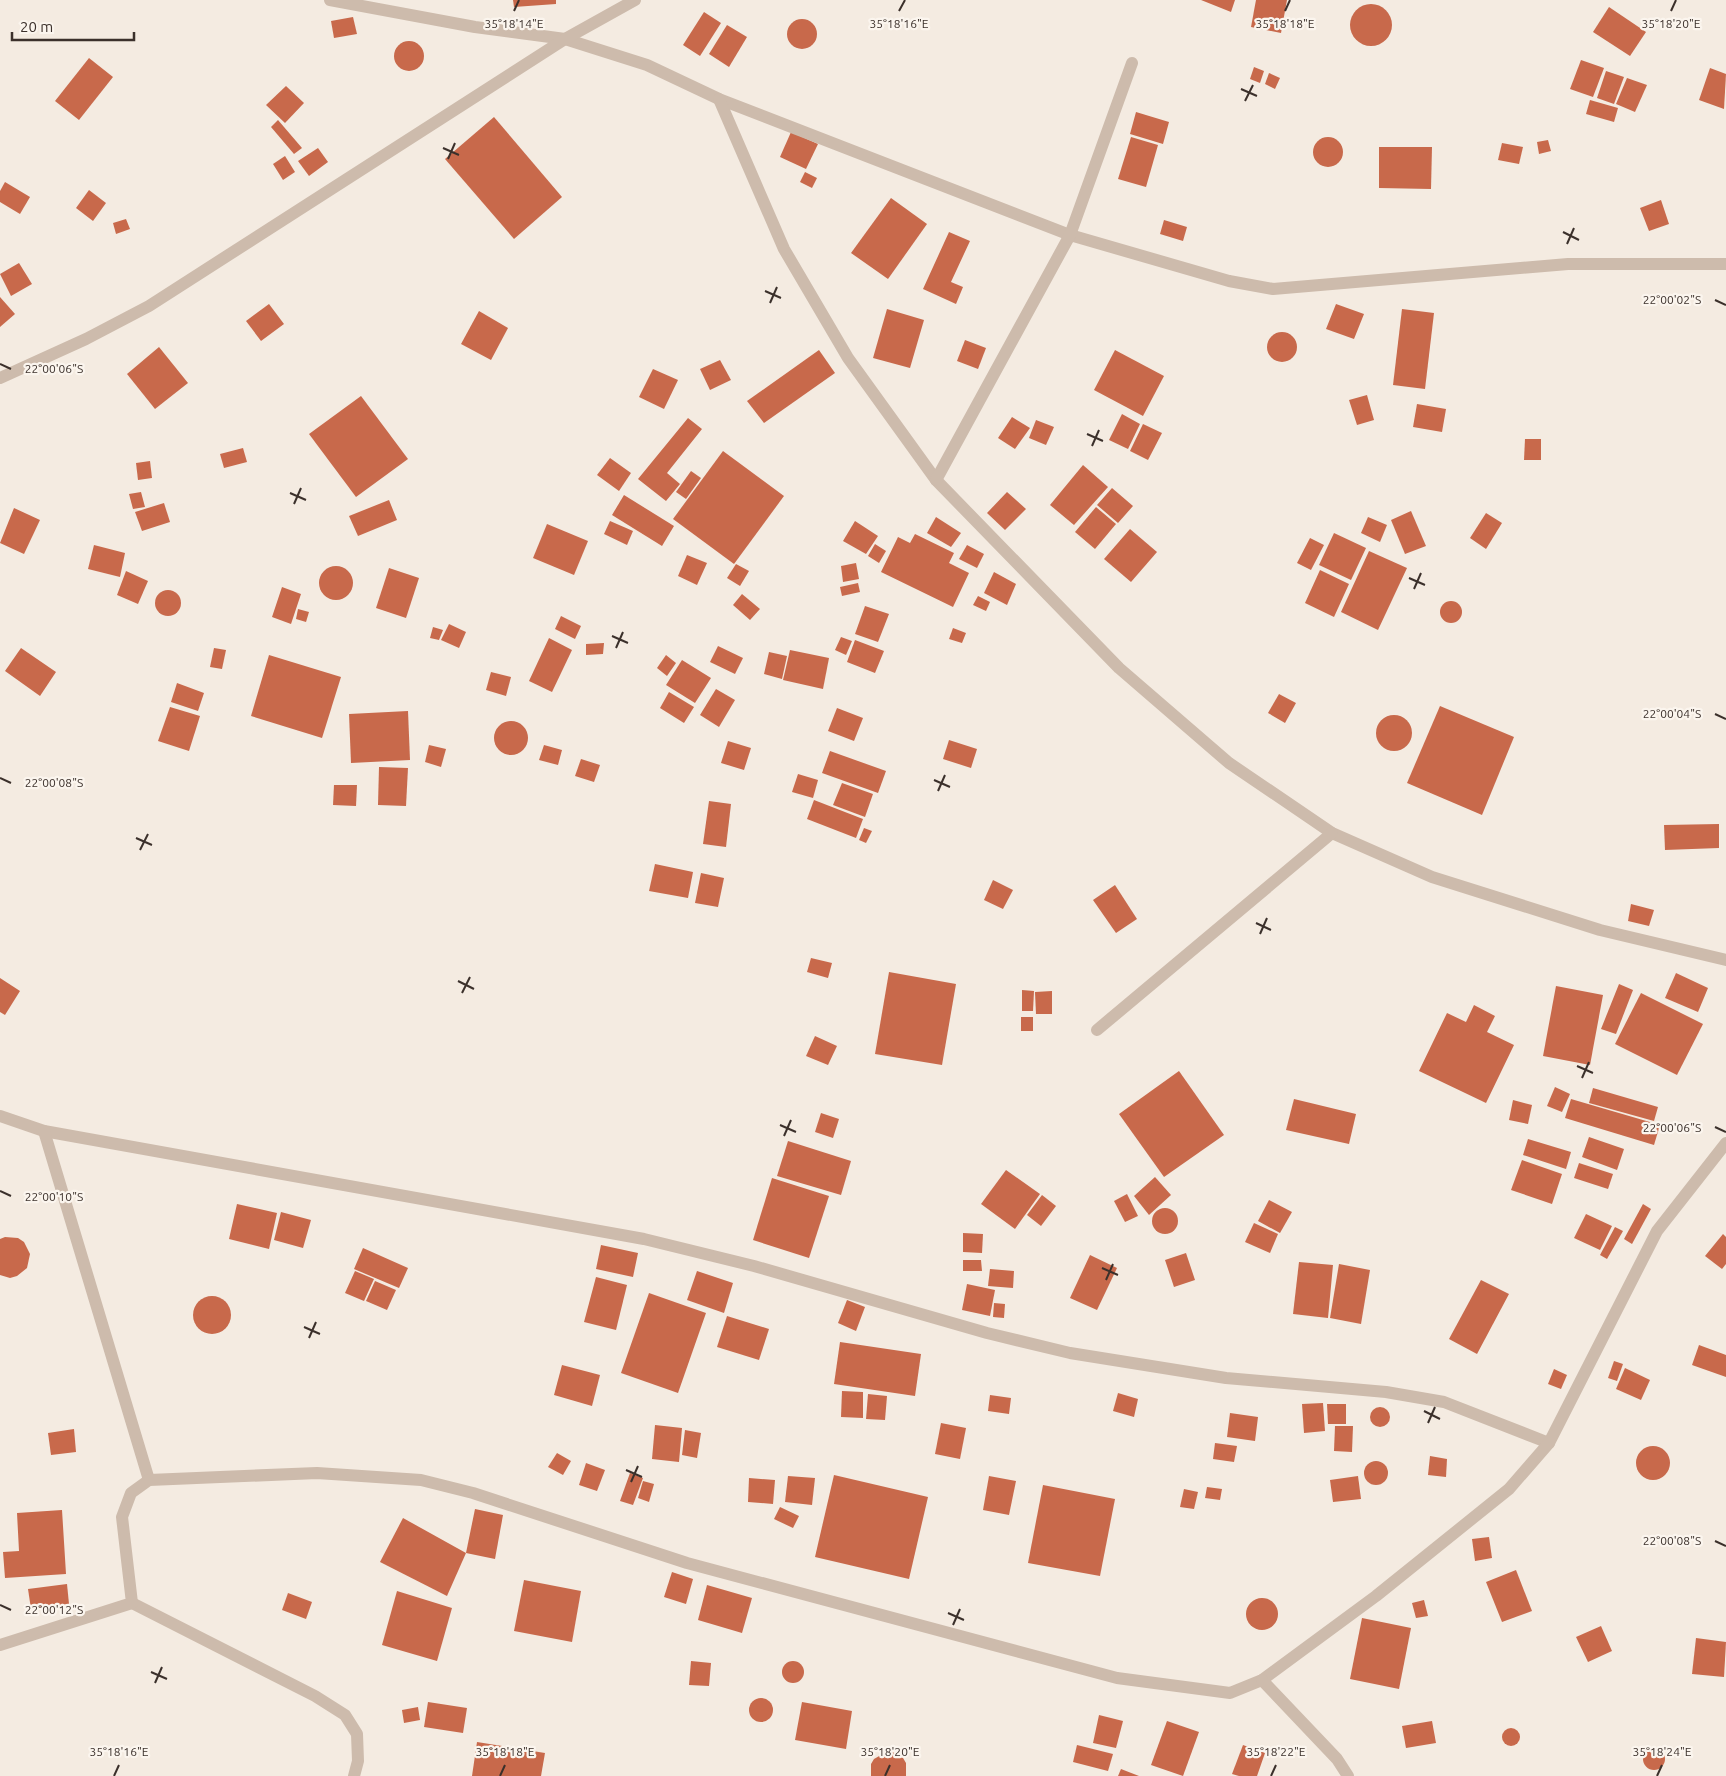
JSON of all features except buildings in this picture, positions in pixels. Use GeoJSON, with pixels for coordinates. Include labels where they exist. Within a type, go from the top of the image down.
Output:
{"type":"FeatureCollection","features":[{"type":"Feature","properties":{"kind":"street"},"geometry":{"type":"LineString","coordinates":[[330,0],[475,28],[565,39],[647,65],[718,99],[1070,235],[1229,281],[1273,289],[1568,264],[1726,264]]}},
{"type":"Feature","properties":{"kind":"street"},"geometry":{"type":"LineString","coordinates":[[0,378],[86,339],[150,306],[565,39],[635,0]]}},
{"type":"Feature","properties":{"kind":"street"},"geometry":{"type":"LineString","coordinates":[[936,480],[1070,235],[1132,63]]}},
{"type":"Feature","properties":{"kind":"street"},"geometry":{"type":"LineString","coordinates":[[718,99],[784,248],[848,358],[936,480],[1119,668],[1229,763],[1332,833],[1432,878],[1600,930],[1726,960]]}},
{"type":"Feature","properties":{"kind":"street"},"geometry":{"type":"LineString","coordinates":[[1097,1030],[1332,833]]}},
{"type":"Feature","properties":{"kind":"street"},"geometry":{"type":"LineString","coordinates":[[0,1116],[44,1130],[644,1239],[754,1266],[987,1333],[1070,1353],[1226,1378],[1386,1392],[1444,1402],[1549,1443]]}},
{"type":"Feature","properties":{"kind":"street"},"geometry":{"type":"LineString","coordinates":[[44,1130],[149,1480]]}},
{"type":"Feature","properties":{"kind":"street"},"geometry":{"type":"LineString","coordinates":[[132,1603],[122,1517],[131,1493],[149,1480],[317,1473],[422,1480],[474,1493],[687,1563],[1117,1678],[1230,1693],[1262,1680],[1376,1596],[1509,1489],[1549,1443],[1656,1231],[1726,1142]]}},
{"type":"Feature","properties":{"kind":"street"},"geometry":{"type":"LineString","coordinates":[[0,1645],[132,1603],[314,1696],[345,1715],[357,1734],[358,1761],[354,1776]]}},
{"type":"Feature","properties":{"kind":"street"},"geometry":{"type":"LineString","coordinates":[[1262,1680],[1337,1759],[1348,1776]]}}]}
